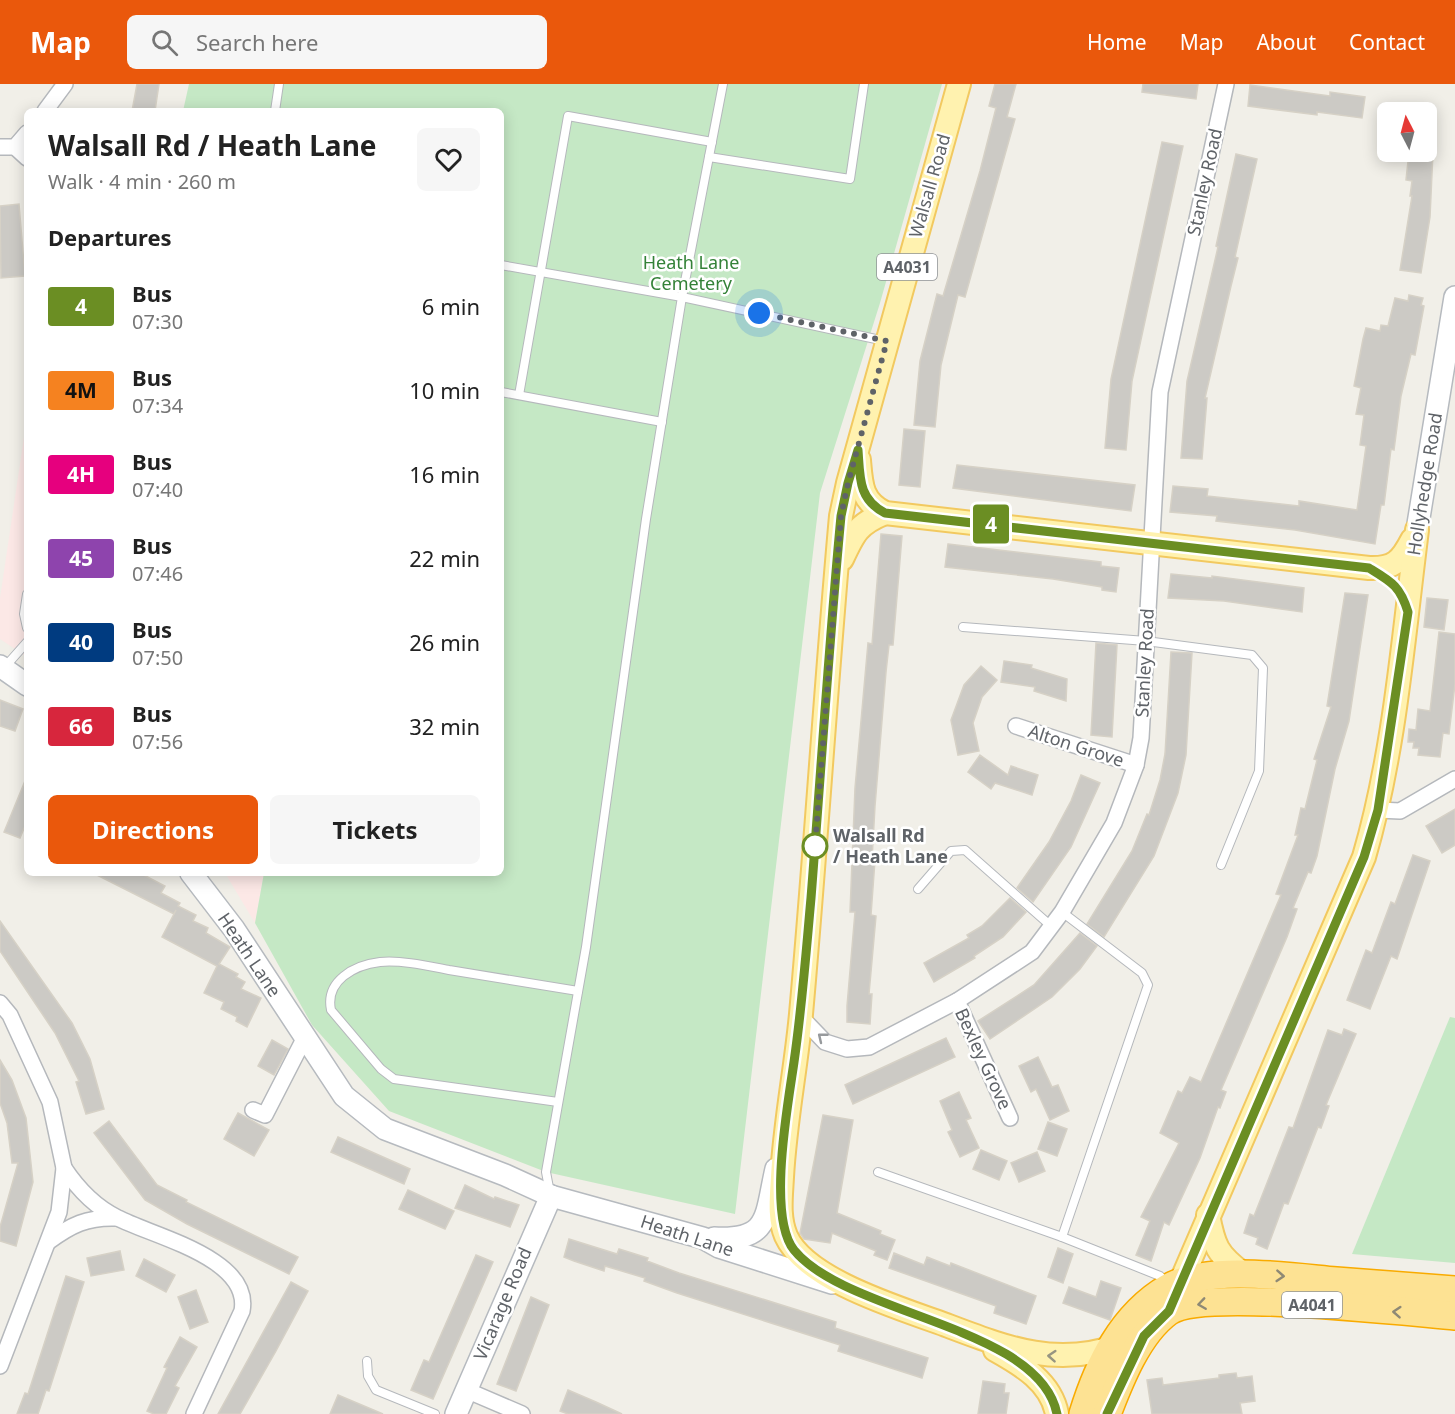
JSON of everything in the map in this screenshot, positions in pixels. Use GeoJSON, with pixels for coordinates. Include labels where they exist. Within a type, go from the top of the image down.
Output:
{"type":"FeatureCollection","features":[{"type":"Feature","properties":{"kind":"highway","name":"A4041"},"geometry":{"type":"LineString","coordinates":[[1173,1294],[1242,1274],[1455,1290]]}},
{"type":"Feature","properties":{"kind":"highway","name":"A4041"},"geometry":{"type":"LineString","coordinates":[[1173,1294],[1199,1304],[1244,1301],[1455,1316]]}},
{"type":"Feature","properties":{"kind":"highway","name":"A4031"},"geometry":{"type":"LineString","coordinates":[[1107,1414],[1144,1336],[1173,1294]]}},
{"type":"Feature","properties":{"kind":"highway","name":"A4031"},"geometry":{"type":"LineString","coordinates":[[1083,1414],[1091,1386],[1109,1349],[1131,1318],[1173,1294]]}},
{"type":"Feature","properties":{"kind":"main road","name":"Walsall Road"},"geometry":{"type":"LineString","coordinates":[[850,1289],[811,1265],[794,1250],[786,1236],[780,1214],[784,1131],[801,1017],[843,507],[959,84]]}},
{"type":"Feature","properties":{"kind":"main road","name":"A4031"},"geometry":{"type":"LineString","coordinates":[[858,450],[861,488],[868,502],[885,513]]}},
{"type":"Feature","properties":{"kind":"main road"},"geometry":{"type":"LineString","coordinates":[[885,513],[1369,568],[1387,568],[1400,561],[1417,530]]}},
{"type":"Feature","properties":{"kind":"main road","name":"A4031"},"geometry":{"type":"LineString","coordinates":[[836,571],[853,535],[863,523],[885,513]]}},
{"type":"Feature","properties":{"kind":"main road","name":"Hollyhedge Road"},"geometry":{"type":"LineString","coordinates":[[1173,1294],[1364,857],[1378,810],[1408,612],[1417,530]]}},
{"type":"Feature","properties":{"kind":"main road"},"geometry":{"type":"LineString","coordinates":[[1369,568],[1395,584],[1403,595],[1408,612]]}},
{"type":"Feature","properties":{"kind":"main road"},"geometry":{"type":"LineString","coordinates":[[1208,1215],[1216,1248],[1225,1260],[1242,1274]]}},
{"type":"Feature","properties":{"kind":"main road","name":"Heath Lane"},"geometry":{"type":"LineString","coordinates":[[850,1289],[963,1331],[1049,1357],[1085,1356],[1109,1349]]}},
{"type":"Feature","properties":{"kind":"main road"},"geometry":{"type":"LineString","coordinates":[[963,1331],[1019,1364],[1040,1380],[1055,1405],[1057,1414]]}},
{"type":"Feature","properties":{"kind":"main road","name":"A4031"},"geometry":{"type":"LineString","coordinates":[[1109,1349],[1144,1336]]}},
{"type":"Feature","properties":{"kind":"street"},"geometry":{"type":"LineString","coordinates":[[47,108],[65,84]]}},
{"type":"Feature","properties":{"kind":"street","name":"Stanley Road"},"geometry":{"type":"LineString","coordinates":[[801,1017],[825,1042],[847,1049],[869,1047],[957,1001],[1032,952],[1062,912],[1114,823],[1136,765],[1142,738],[1160,392],[1226,84]]}},
{"type":"Feature","properties":{"kind":"street"},"geometry":{"type":"LineString","coordinates":[[14,151],[24,137]]}},
{"type":"Feature","properties":{"kind":"street","name":"Hollyhedge Road"},"geometry":{"type":"LineString","coordinates":[[1417,530],[1455,297]]}},
{"type":"Feature","properties":{"kind":"street"},"geometry":{"type":"LineString","coordinates":[[2,667],[24,683]]}},
{"type":"Feature","properties":{"kind":"street","name":"Alton Grove"},"geometry":{"type":"LineString","coordinates":[[1016,726],[1136,765]]}},
{"type":"Feature","properties":{"kind":"street"},"geometry":{"type":"LineString","coordinates":[[1378,810],[1400,812],[1455,779]]}},
{"type":"Feature","properties":{"kind":"street","name":"Heath Lane"},"geometry":{"type":"LineString","coordinates":[[193,876],[234,928],[344,1096],[385,1129],[505,1175],[551,1196],[703,1238],[719,1247],[850,1289]]}},
{"type":"Feature","properties":{"kind":"street","name":"Bexley Grove"},"geometry":{"type":"LineString","coordinates":[[957,1001],[1010,1118]]}},
{"type":"Feature","properties":{"kind":"street"},"geometry":{"type":"LineString","coordinates":[[0,1003],[10,1015],[50,1102],[64,1168],[59,1212],[48,1242],[7,1324],[0,1366]]}},
{"type":"Feature","properties":{"kind":"street"},"geometry":{"type":"LineString","coordinates":[[253,1110],[265,1115],[304,1038]]}},
{"type":"Feature","properties":{"kind":"street"},"geometry":{"type":"LineString","coordinates":[[703,1238],[739,1239],[756,1232],[765,1218],[784,1131]]}},
{"type":"Feature","properties":{"kind":"street"},"geometry":{"type":"LineString","coordinates":[[64,1168],[76,1187],[116,1218],[181,1244],[220,1264],[240,1290],[243,1302],[242,1311],[194,1414]]}},
{"type":"Feature","properties":{"kind":"street","name":"Vicarage Road"},"geometry":{"type":"LineString","coordinates":[[456,1414],[551,1196]]}},
{"type":"Feature","properties":{"kind":"street"},"geometry":{"type":"LineString","coordinates":[[48,1242],[71,1225],[95,1217],[116,1218]]}},
{"type":"Feature","properties":{"kind":"street"},"geometry":{"type":"LineString","coordinates":[[466,1390],[522,1414]]}},
{"type":"Feature","properties":{"kind":"lane"},"geometry":{"type":"LineString","coordinates":[[275,108],[279,84]]}},
{"type":"Feature","properties":{"kind":"lane"},"geometry":{"type":"LineString","coordinates":[[551,1196],[546,1172],[578,991],[662,422],[682,297],[723,84]]}},
{"type":"Feature","properties":{"kind":"lane"},"geometry":{"type":"LineString","coordinates":[[709,157],[850,179],[864,84]]}},
{"type":"Feature","properties":{"kind":"lane"},"geometry":{"type":"LineString","coordinates":[[519,395],[568,116],[712,142]]}},
{"type":"Feature","properties":{"kind":"lane"},"geometry":{"type":"LineString","coordinates":[[504,266],[682,297],[887,341]]}},
{"type":"Feature","properties":{"kind":"lane"},"geometry":{"type":"LineString","coordinates":[[504,392],[662,422]]}},
{"type":"Feature","properties":{"kind":"lane"},"geometry":{"type":"LineString","coordinates":[[963,627],[1146,641],[1252,655],[1263,668],[1259,771],[1221,865]]}},
{"type":"Feature","properties":{"kind":"lane"},"geometry":{"type":"LineString","coordinates":[[2,667],[24,645]]}},
{"type":"Feature","properties":{"kind":"lane"},"geometry":{"type":"LineString","coordinates":[[918,889],[951,851],[964,850],[1051,926]]}},
{"type":"Feature","properties":{"kind":"lane"},"geometry":{"type":"LineString","coordinates":[[1062,912],[1142,973],[1148,985],[1062,1237]]}},
{"type":"Feature","properties":{"kind":"lane"},"geometry":{"type":"LineString","coordinates":[[558,1102],[394,1079],[381,1069],[331,1010],[329,998],[331,990],[341,978],[363,966],[382,962],[421,965],[578,991]]}},
{"type":"Feature","properties":{"kind":"lane"},"geometry":{"type":"LineString","coordinates":[[878,1172],[1062,1237],[1160,1276],[1173,1294]]}},
{"type":"Feature","properties":{"kind":"lane"},"geometry":{"type":"LineString","coordinates":[[368,1360],[368,1376],[376,1390],[435,1414]]}},
{"type":"Feature","properties":{"kind":"shaded area"},"geometry":{"type":"Polygon","coordinates":[[[24,437],[24,655],[0,639],[0,598],[24,437]]]}},
{"type":"Feature","properties":{"kind":"shaded area"},"geometry":{"type":"Polygon","coordinates":[[[227,876],[263,876],[255,923],[227,876]]]}},
{"type":"Feature","properties":{"kind":"green space","name":"Heath Lane Cemetery"},"geometry":{"type":"Polygon","coordinates":[[[189,84],[942,84],[880,303],[820,493],[735,1214],[546,1172],[389,1111],[312,1025],[255,923],[263,876],[504,876],[504,108],[184,108],[189,84]]]}},
{"type":"Feature","properties":{"kind":"green space"},"geometry":{"type":"Polygon","coordinates":[[[1450,1017],[1455,1018],[1455,1263],[1352,1254],[1450,1017]]]}},
{"type":"Feature","properties":{"kind":"building"},"geometry":{"type":"Polygon","coordinates":[[[137,84],[159,84],[155,108],[133,108],[137,84]]]}},
{"type":"Feature","properties":{"kind":"building"},"geometry":{"type":"Polygon","coordinates":[[[995,84],[1016,84],[1007,117],[1015,119],[965,297],[958,295],[941,365],[935,427],[914,425],[920,361],[937,294],[943,296],[980,171],[996,108],[989,106],[995,84]]]}},
{"type":"Feature","properties":{"kind":"building"},"geometry":{"type":"Polygon","coordinates":[[[1143,84],[1198,84],[1196,99],[1142,92],[1143,84]]]}},
{"type":"Feature","properties":{"kind":"building"},"geometry":{"type":"Polygon","coordinates":[[[1250,85],[1330,96],[1330,92],[1365,97],[1362,118],[1248,106],[1250,85]]]}},
{"type":"Feature","properties":{"kind":"building"},"geometry":{"type":"Polygon","coordinates":[[[1162,142],[1183,146],[1132,381],[1126,450],[1105,448],[1111,379],[1162,142]]]}},
{"type":"Feature","properties":{"kind":"building"},"geometry":{"type":"Polygon","coordinates":[[[1236,154],[1257,159],[1235,257],[1238,258],[1205,398],[1207,398],[1202,459],[1181,458],[1187,381],[1218,247],[1216,246],[1236,154]]]}},
{"type":"Feature","properties":{"kind":"building"},"geometry":{"type":"Polygon","coordinates":[[[1408,162],[1433,162],[1430,217],[1421,273],[1400,270],[1412,196],[1410,196],[1412,181],[1406,180],[1408,162]]]}},
{"type":"Feature","properties":{"kind":"building"},"geometry":{"type":"Polygon","coordinates":[[[19,204],[24,276],[1,278],[0,206],[19,204]]]}},
{"type":"Feature","properties":{"kind":"building"},"geometry":{"type":"Polygon","coordinates":[[[1409,295],[1423,298],[1421,305],[1424,306],[1415,355],[1411,354],[1401,396],[1394,450],[1391,449],[1384,505],[1381,505],[1375,544],[1295,530],[1216,521],[1217,516],[1170,512],[1173,486],[1208,489],[1207,496],[1299,506],[1299,501],[1357,510],[1366,446],[1360,445],[1364,415],[1356,414],[1361,388],[1354,386],[1363,339],[1366,328],[1380,331],[1381,325],[1388,326],[1395,298],[1408,301],[1409,295]]]}},
{"type":"Feature","properties":{"kind":"building"},"geometry":{"type":"Polygon","coordinates":[[[904,429],[925,431],[920,487],[899,485],[904,429]]]}},
{"type":"Feature","properties":{"kind":"building"},"geometry":{"type":"Polygon","coordinates":[[[957,465],[1135,485],[1131,511],[953,488],[957,465]]]}},
{"type":"Feature","properties":{"kind":"building"},"geometry":{"type":"Polygon","coordinates":[[[881,534],[902,536],[893,645],[889,645],[886,672],[875,806],[872,860],[875,860],[871,915],[876,916],[869,994],[872,994],[870,1024],[847,1022],[847,1006],[855,912],[850,912],[855,788],[868,643],[872,644],[881,534]]]}},
{"type":"Feature","properties":{"kind":"building"},"geometry":{"type":"Polygon","coordinates":[[[948,544],[1101,562],[1101,566],[1119,568],[1116,592],[1102,590],[1102,587],[1053,579],[945,567],[948,544]]]}},
{"type":"Feature","properties":{"kind":"building"},"geometry":{"type":"Polygon","coordinates":[[[1171,574],[1212,578],[1212,576],[1304,588],[1302,612],[1224,601],[1168,598],[1171,574]]]}},
{"type":"Feature","properties":{"kind":"building"},"geometry":{"type":"Polygon","coordinates":[[[1345,593],[1368,595],[1349,721],[1335,769],[1317,856],[1293,908],[1297,909],[1287,937],[1221,1090],[1226,1092],[1220,1108],[1218,1107],[1200,1158],[1169,1225],[1164,1222],[1151,1261],[1136,1255],[1150,1221],[1141,1217],[1179,1143],[1160,1133],[1178,1091],[1182,1093],[1190,1077],[1201,1082],[1281,895],[1276,894],[1298,835],[1295,835],[1301,808],[1305,809],[1317,760],[1314,759],[1331,707],[1327,706],[1345,593]]]}},
{"type":"Feature","properties":{"kind":"building"},"geometry":{"type":"Polygon","coordinates":[[[1427,598],[1448,600],[1444,630],[1424,627],[1427,598]]]}},
{"type":"Feature","properties":{"kind":"building"},"geometry":{"type":"Polygon","coordinates":[[[1439,632],[1455,634],[1455,684],[1449,734],[1443,733],[1440,757],[1418,755],[1419,748],[1413,748],[1414,742],[1408,742],[1409,729],[1416,730],[1418,709],[1430,711],[1439,632]]]}},
{"type":"Feature","properties":{"kind":"building"},"geometry":{"type":"Polygon","coordinates":[[[1096,643],[1117,645],[1112,737],[1091,735],[1096,643]]]}},
{"type":"Feature","properties":{"kind":"building"},"geometry":{"type":"Polygon","coordinates":[[[1171,652],[1192,653],[1186,755],[1178,793],[1154,856],[1104,937],[1087,924],[1132,851],[1147,814],[1149,815],[1160,780],[1165,754],[1171,652]]]}},
{"type":"Feature","properties":{"kind":"building"},"geometry":{"type":"Polygon","coordinates":[[[1004,661],[1032,665],[1031,668],[1067,679],[1066,701],[1034,691],[1035,687],[1001,682],[1004,661]]]}},
{"type":"Feature","properties":{"kind":"building"},"geometry":{"type":"Polygon","coordinates":[[[981,666],[997,680],[982,697],[973,723],[979,751],[958,755],[951,720],[964,685],[981,666]]]}},
{"type":"Feature","properties":{"kind":"building"},"geometry":{"type":"Polygon","coordinates":[[[0,700],[23,709],[15,731],[0,726],[0,700]]]}},
{"type":"Feature","properties":{"kind":"building"},"geometry":{"type":"Polygon","coordinates":[[[980,755],[1008,775],[1011,766],[1038,775],[1032,795],[995,783],[991,789],[968,772],[980,755]]]}},
{"type":"Feature","properties":{"kind":"building"},"geometry":{"type":"Polygon","coordinates":[[[1081,775],[1100,783],[1071,847],[1033,902],[1017,888],[1049,842],[1071,801],[1081,775]]]}},
{"type":"Feature","properties":{"kind":"building"},"geometry":{"type":"Polygon","coordinates":[[[24,783],[24,828],[20,838],[4,832],[24,783]]]}},
{"type":"Feature","properties":{"kind":"building"},"geometry":{"type":"Polygon","coordinates":[[[1455,809],[1455,845],[1442,853],[1426,826],[1455,809]]]}},
{"type":"Feature","properties":{"kind":"building"},"geometry":{"type":"Polygon","coordinates":[[[1413,855],[1430,861],[1397,959],[1391,956],[1370,1009],[1347,1000],[1366,950],[1372,953],[1391,902],[1395,904],[1413,855]]]}},
{"type":"Feature","properties":{"kind":"building"},"geometry":{"type":"Polygon","coordinates":[[[99,876],[146,876],[165,886],[161,893],[180,903],[178,906],[196,915],[193,921],[208,928],[206,933],[230,947],[219,964],[238,974],[236,977],[245,982],[241,989],[261,998],[247,1027],[236,1021],[237,1017],[221,1009],[224,1002],[204,993],[217,966],[162,937],[174,914],[99,876]]]}},
{"type":"Feature","properties":{"kind":"building"},"geometry":{"type":"Polygon","coordinates":[[[1010,898],[1026,912],[1003,937],[974,956],[975,958],[934,982],[924,963],[969,938],[967,935],[982,926],[1010,898]]]}},
{"type":"Feature","properties":{"kind":"building"},"geometry":{"type":"Polygon","coordinates":[[[0,921],[72,1023],[90,1059],[104,1109],[86,1114],[76,1082],[79,1081],[55,1033],[0,951],[0,921]]]}},
{"type":"Feature","properties":{"kind":"building"},"geometry":{"type":"Polygon","coordinates":[[[1080,933],[1097,946],[1080,969],[1052,997],[990,1039],[978,1021],[1034,985],[1080,933]]]}},
{"type":"Feature","properties":{"kind":"building"},"geometry":{"type":"Polygon","coordinates":[[[1344,1029],[1356,1034],[1326,1105],[1329,1106],[1321,1128],[1318,1127],[1288,1204],[1284,1203],[1267,1249],[1256,1244],[1258,1238],[1244,1233],[1250,1214],[1254,1216],[1289,1127],[1293,1128],[1328,1030],[1342,1035],[1344,1029]]]}},
{"type":"Feature","properties":{"kind":"building"},"geometry":{"type":"Polygon","coordinates":[[[946,1038],[955,1057],[853,1104],[845,1085],[946,1038]]]}},
{"type":"Feature","properties":{"kind":"building"},"geometry":{"type":"Polygon","coordinates":[[[272,1040],[288,1049],[274,1075],[258,1066],[272,1040]]]}},
{"type":"Feature","properties":{"kind":"building"},"geometry":{"type":"Polygon","coordinates":[[[1038,1057],[1052,1087],[1058,1085],[1069,1111],[1050,1120],[1036,1089],[1031,1092],[1019,1066],[1038,1057]]]}},
{"type":"Feature","properties":{"kind":"building"},"geometry":{"type":"Polygon","coordinates":[[[0,1060],[12,1080],[26,1118],[33,1182],[16,1246],[0,1241],[0,1227],[18,1163],[12,1163],[7,1123],[0,1103],[0,1060]]]}},
{"type":"Feature","properties":{"kind":"building"},"geometry":{"type":"Polygon","coordinates":[[[959,1092],[971,1118],[966,1120],[979,1148],[960,1157],[948,1132],[952,1130],[940,1101],[959,1092]]]}},
{"type":"Feature","properties":{"kind":"building"},"geometry":{"type":"Polygon","coordinates":[[[238,1113],[269,1130],[254,1156],[224,1139],[238,1113]]]}},
{"type":"Feature","properties":{"kind":"building"},"geometry":{"type":"Polygon","coordinates":[[[823,1115],[853,1120],[837,1213],[881,1231],[880,1234],[895,1240],[887,1260],[874,1255],[876,1251],[832,1233],[830,1243],[804,1239],[800,1233],[823,1115]]]}},
{"type":"Feature","properties":{"kind":"building"},"geometry":{"type":"Polygon","coordinates":[[[109,1121],[157,1185],[187,1200],[186,1202],[298,1257],[289,1274],[187,1224],[145,1200],[94,1133],[109,1121]]]}},
{"type":"Feature","properties":{"kind":"building"},"geometry":{"type":"Polygon","coordinates":[[[1048,1122],[1067,1129],[1057,1156],[1038,1149],[1048,1122]]]}},
{"type":"Feature","properties":{"kind":"building"},"geometry":{"type":"Polygon","coordinates":[[[338,1137],[410,1169],[404,1184],[331,1152],[338,1137]]]}},
{"type":"Feature","properties":{"kind":"building"},"geometry":{"type":"Polygon","coordinates":[[[981,1150],[1007,1161],[999,1180],[973,1169],[981,1150]]]}},
{"type":"Feature","properties":{"kind":"building"},"geometry":{"type":"Polygon","coordinates":[[[1037,1152],[1045,1171],[1019,1182],[1011,1163],[1037,1152]]]}},
{"type":"Feature","properties":{"kind":"building"},"geometry":{"type":"Polygon","coordinates":[[[465,1185],[494,1199],[495,1197],[519,1205],[510,1227],[455,1208],[465,1185]]]}},
{"type":"Feature","properties":{"kind":"building"},"geometry":{"type":"Polygon","coordinates":[[[408,1190],[454,1211],[445,1229],[399,1209],[408,1190]]]}},
{"type":"Feature","properties":{"kind":"building"},"geometry":{"type":"Polygon","coordinates":[[[569,1239],[617,1254],[619,1249],[648,1258],[647,1261],[679,1273],[836,1322],[835,1328],[928,1358],[922,1378],[838,1351],[840,1345],[677,1293],[644,1281],[645,1278],[605,1266],[604,1271],[574,1261],[564,1257],[569,1239]]]}},
{"type":"Feature","properties":{"kind":"building"},"geometry":{"type":"Polygon","coordinates":[[[1058,1248],[1073,1254],[1063,1283],[1048,1277],[1058,1248]]]}},
{"type":"Feature","properties":{"kind":"building"},"geometry":{"type":"Polygon","coordinates":[[[120,1251],[124,1270],[91,1276],[87,1258],[120,1251]]]}},
{"type":"Feature","properties":{"kind":"building"},"geometry":{"type":"Polygon","coordinates":[[[894,1253],[924,1265],[927,1257],[950,1266],[951,1263],[1036,1296],[1026,1324],[994,1313],[996,1306],[889,1268],[894,1253]]]}},
{"type":"Feature","properties":{"kind":"building"},"geometry":{"type":"Polygon","coordinates":[[[476,1255],[493,1262],[433,1399],[411,1390],[424,1360],[429,1362],[476,1255]]]}},
{"type":"Feature","properties":{"kind":"building"},"geometry":{"type":"Polygon","coordinates":[[[144,1259],[175,1275],[166,1292],[136,1276],[144,1259]]]}},
{"type":"Feature","properties":{"kind":"building"},"geometry":{"type":"Polygon","coordinates":[[[66,1276],[84,1282],[49,1391],[46,1390],[38,1414],[17,1414],[25,1393],[28,1394],[66,1276]]]}},
{"type":"Feature","properties":{"kind":"building"},"geometry":{"type":"Polygon","coordinates":[[[1101,1281],[1121,1288],[1110,1320],[1063,1303],[1069,1287],[1096,1297],[1101,1281]]]}},
{"type":"Feature","properties":{"kind":"building"},"geometry":{"type":"Polygon","coordinates":[[[291,1282],[308,1291],[276,1351],[240,1414],[218,1414],[291,1282]]]}},
{"type":"Feature","properties":{"kind":"building"},"geometry":{"type":"Polygon","coordinates":[[[196,1290],[208,1322],[190,1329],[178,1297],[196,1290]]]}},
{"type":"Feature","properties":{"kind":"building"},"geometry":{"type":"Polygon","coordinates":[[[531,1297],[549,1305],[516,1391],[497,1384],[531,1297]]]}},
{"type":"Feature","properties":{"kind":"building"},"geometry":{"type":"Polygon","coordinates":[[[180,1337],[197,1347],[175,1386],[179,1388],[166,1414],[154,1414],[147,1411],[167,1368],[164,1367],[180,1337]]]}},
{"type":"Feature","properties":{"kind":"building"},"geometry":{"type":"Polygon","coordinates":[[[1236,1373],[1237,1378],[1252,1376],[1255,1401],[1240,1403],[1242,1414],[1152,1414],[1147,1380],[1162,1378],[1163,1385],[1219,1378],[1219,1375],[1236,1373]]]}},
{"type":"Feature","properties":{"kind":"building"},"geometry":{"type":"Polygon","coordinates":[[[983,1381],[1005,1384],[1004,1393],[1009,1393],[1006,1414],[978,1414],[983,1381]]]}},
{"type":"Feature","properties":{"kind":"building"},"geometry":{"type":"Polygon","coordinates":[[[568,1390],[622,1414],[568,1414],[560,1411],[568,1390]]]}},
{"type":"Feature","properties":{"kind":"building"},"geometry":{"type":"Polygon","coordinates":[[[338,1395],[383,1414],[330,1414],[338,1395]]]}},
{"type":"Feature","properties":{"kind":"bus line","name":"4"},"geometry":{"type":"LineString","coordinates":[[1057,1414],[1055,1405],[1040,1380],[1019,1364],[963,1331],[850,1289],[811,1265],[794,1250],[786,1236],[780,1214],[784,1131],[801,1017],[841,516],[858,450],[861,488],[868,502],[885,513],[1369,568],[1395,584],[1403,595],[1408,612],[1378,810],[1364,857],[1254,1113],[1223,1179],[1169,1311],[1144,1336],[1107,1414]]}},
{"type":"Feature","properties":{"kind":"place","name":"Walsall Rd / Heath Lane"},"geometry":{"type":"Point","coordinates":[815,846]}},
{"type":"Feature","properties":{"kind":"route"},"geometry":{"type":"LineString","coordinates":[[759,313],[887,341],[841,516],[815,846]]}}]}
